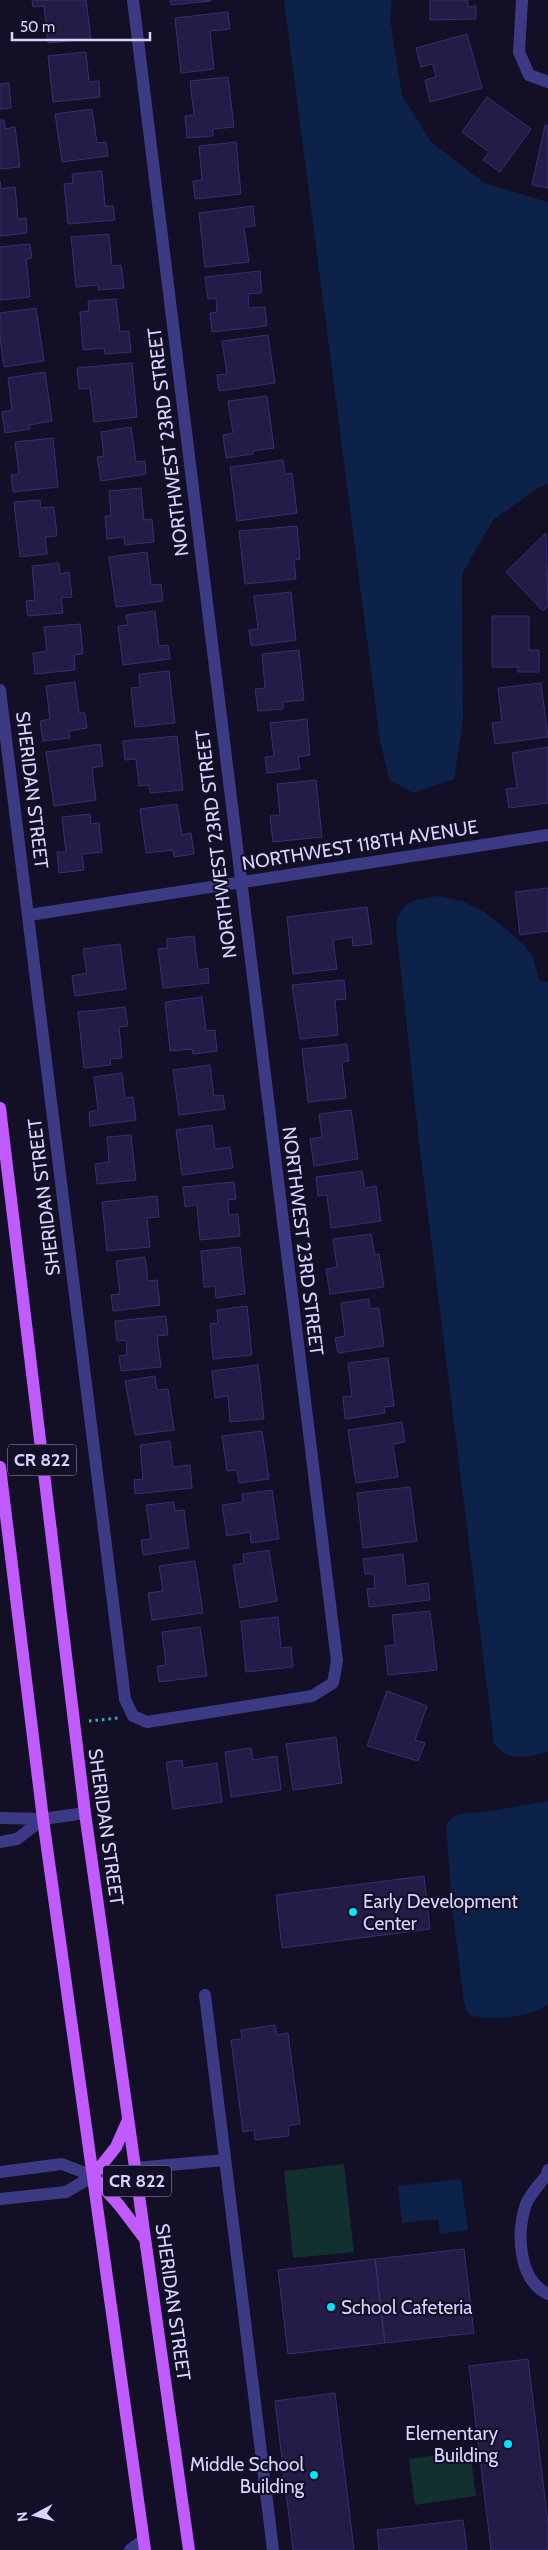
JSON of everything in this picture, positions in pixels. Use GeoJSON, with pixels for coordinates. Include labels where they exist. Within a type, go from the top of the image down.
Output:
{"type":"FeatureCollection","features":[{"type":"Feature","properties":{"kind":"main road","name":"SHERIDAN STREET"},"geometry":{"type":"LineString","coordinates":[[0,1108],[85,1813],[189,2550]]}},
{"type":"Feature","properties":{"kind":"main road","name":"CR 822"},"geometry":{"type":"LineString","coordinates":[[0,1467],[43,1818],[144,2545]]}},
{"type":"Feature","properties":{"kind":"main road"},"geometry":{"type":"LineString","coordinates":[[128,2120],[116,2147],[93,2176],[119,2205],[145,2240]]}},
{"type":"Feature","properties":{"kind":"street","name":"NORTHWEST 23RD STREET"},"geometry":{"type":"LineString","coordinates":[[133,0],[337,1661],[333,1683],[312,1696],[147,1722],[133,1716]]}},
{"type":"Feature","properties":{"kind":"street"},"geometry":{"type":"LineString","coordinates":[[522,0],[519,52],[529,75],[548,82]]}},
{"type":"Feature","properties":{"kind":"street","name":"SHERIDAN STREET"},"geometry":{"type":"LineString","coordinates":[[0,690],[125,1699],[133,1716]]}},
{"type":"Feature","properties":{"kind":"street","name":"NORTHWEST 118TH AVENUE"},"geometry":{"type":"LineString","coordinates":[[28,915],[548,835]]}},
{"type":"Feature","properties":{"kind":"street"},"geometry":{"type":"LineString","coordinates":[[0,1818],[43,1818],[85,1813]]}},
{"type":"Feature","properties":{"kind":"street"},"geometry":{"type":"LineString","coordinates":[[0,1842],[17,1839],[43,1818]]}},
{"type":"Feature","properties":{"kind":"street"},"geometry":{"type":"LineString","coordinates":[[205,1996],[273,2550]]}},
{"type":"Feature","properties":{"kind":"street"},"geometry":{"type":"LineString","coordinates":[[135,2168],[225,2160]]}},
{"type":"Feature","properties":{"kind":"street"},"geometry":{"type":"LineString","coordinates":[[0,2172],[62,2164],[93,2176]]}},
{"type":"Feature","properties":{"kind":"street"},"geometry":{"type":"LineString","coordinates":[[548,2174],[525,2205],[519,2234],[525,2268],[542,2291],[548,2294]]}},
{"type":"Feature","properties":{"kind":"street"},"geometry":{"type":"LineString","coordinates":[[0,2199],[66,2192],[93,2176]]}},
{"type":"Feature","properties":{"kind":"street"},"geometry":{"type":"LineString","coordinates":[[130,2550],[144,2545]]}},
{"type":"Feature","properties":{"kind":"path"},"geometry":{"type":"LineString","coordinates":[[74,1723],[133,1716]]}},
{"type":"Feature","properties":{"kind":"green space"},"geometry":{"type":"Polygon","coordinates":[[[344,2164],[354,2252],[293,2258],[284,2171],[344,2164]]]}},
{"type":"Feature","properties":{"kind":"green space"},"geometry":{"type":"Polygon","coordinates":[[[470,2451],[476,2496],[415,2505],[409,2459],[470,2451]]]}},
{"type":"Feature","properties":{"kind":"water"},"geometry":{"type":"Polygon","coordinates":[[[284,0],[392,0],[390,20],[402,95],[430,141],[484,183],[548,202],[548,484],[539,487],[493,520],[462,574],[463,720],[454,779],[413,793],[389,779],[380,740],[284,0]]]}},
{"type":"Feature","properties":{"kind":"water"},"geometry":{"type":"Polygon","coordinates":[[[437,896],[462,901],[484,912],[525,946],[533,958],[539,980],[548,982],[548,1752],[526,1757],[507,1754],[494,1744],[419,1142],[396,925],[401,910],[405,906],[415,900],[437,896]]]}},
{"type":"Feature","properties":{"kind":"water"},"geometry":{"type":"Polygon","coordinates":[[[548,1801],[548,2004],[540,2009],[511,2017],[490,2018],[471,2016],[466,2011],[464,2002],[452,1907],[446,1825],[459,1814],[492,1811],[548,1801]]]}},
{"type":"Feature","properties":{"kind":"water"},"geometry":{"type":"Polygon","coordinates":[[[461,2179],[468,2230],[440,2234],[438,2219],[402,2223],[398,2186],[461,2179]]]}},
{"type":"Feature","properties":{"kind":"building"},"geometry":{"type":"Polygon","coordinates":[[[32,0],[86,0],[91,39],[48,43],[44,6],[33,7],[32,0]]]}},
{"type":"Feature","properties":{"kind":"building"},"geometry":{"type":"Polygon","coordinates":[[[170,0],[211,0],[211,1],[171,5],[170,0]]]}},
{"type":"Feature","properties":{"kind":"building"},"geometry":{"type":"Polygon","coordinates":[[[430,0],[468,0],[468,7],[476,6],[476,19],[430,20],[430,0]]]}},
{"type":"Feature","properties":{"kind":"building"},"geometry":{"type":"Polygon","coordinates":[[[228,12],[230,29],[210,31],[214,69],[181,73],[175,18],[228,12]]]}},
{"type":"Feature","properties":{"kind":"building"},"geometry":{"type":"Polygon","coordinates":[[[467,34],[482,88],[430,102],[425,80],[436,77],[433,64],[421,67],[416,48],[467,34]]]}},
{"type":"Feature","properties":{"kind":"building"},"geometry":{"type":"Polygon","coordinates":[[[86,52],[89,82],[99,81],[100,97],[53,102],[48,56],[86,52]]]}},
{"type":"Feature","properties":{"kind":"building"},"geometry":{"type":"Polygon","coordinates":[[[228,77],[234,127],[213,129],[213,136],[187,138],[185,116],[194,115],[190,81],[228,77]]]}},
{"type":"Feature","properties":{"kind":"building"},"geometry":{"type":"Polygon","coordinates":[[[9,83],[11,108],[0,109],[0,84],[9,83]]]}},
{"type":"Feature","properties":{"kind":"building"},"geometry":{"type":"Polygon","coordinates":[[[487,97],[531,129],[500,172],[483,160],[489,152],[462,132],[487,97]]]}},
{"type":"Feature","properties":{"kind":"building"},"geometry":{"type":"Polygon","coordinates":[[[92,109],[97,143],[106,142],[108,156],[62,162],[55,114],[92,109]]]}},
{"type":"Feature","properties":{"kind":"building"},"geometry":{"type":"Polygon","coordinates":[[[0,120],[4,120],[5,129],[15,127],[20,167],[0,169],[0,120]]]}},
{"type":"Feature","properties":{"kind":"building"},"geometry":{"type":"Polygon","coordinates":[[[545,125],[548,125],[548,188],[532,185],[545,125]]]}},
{"type":"Feature","properties":{"kind":"building"},"geometry":{"type":"Polygon","coordinates":[[[236,142],[241,194],[195,199],[193,181],[202,180],[199,146],[236,142]]]}},
{"type":"Feature","properties":{"kind":"building"},"geometry":{"type":"Polygon","coordinates":[[[102,171],[105,206],[113,206],[115,220],[68,224],[64,184],[73,183],[72,174],[102,171]]]}},
{"type":"Feature","properties":{"kind":"building"},"geometry":{"type":"Polygon","coordinates":[[[0,181],[1,189],[15,187],[18,219],[26,218],[27,233],[0,236],[0,181]]]}},
{"type":"Feature","properties":{"kind":"building"},"geometry":{"type":"Polygon","coordinates":[[[253,206],[255,226],[244,227],[249,262],[205,267],[199,213],[253,206]]]}},
{"type":"Feature","properties":{"kind":"building"},"geometry":{"type":"Polygon","coordinates":[[[109,234],[112,266],[121,265],[124,288],[98,290],[98,285],[76,287],[71,237],[109,234]]]}},
{"type":"Feature","properties":{"kind":"building"},"geometry":{"type":"Polygon","coordinates":[[[30,244],[32,258],[26,259],[30,297],[0,300],[0,247],[30,244]]]}},
{"type":"Feature","properties":{"kind":"building"},"geometry":{"type":"Polygon","coordinates":[[[260,271],[262,293],[248,294],[249,308],[265,307],[267,326],[212,332],[210,313],[217,312],[216,298],[208,299],[205,277],[260,271]]]}},
{"type":"Feature","properties":{"kind":"building"},"geometry":{"type":"Polygon","coordinates":[[[116,299],[120,332],[129,331],[131,352],[105,354],[104,348],[83,350],[80,312],[89,311],[88,301],[116,299]]]}},
{"type":"Feature","properties":{"kind":"building"},"geometry":{"type":"Polygon","coordinates":[[[36,308],[44,361],[4,367],[0,338],[0,313],[36,308]]]}},
{"type":"Feature","properties":{"kind":"building"},"geometry":{"type":"Polygon","coordinates":[[[268,335],[275,383],[219,391],[217,375],[227,374],[222,341],[268,335]]]}},
{"type":"Feature","properties":{"kind":"building"},"geometry":{"type":"Polygon","coordinates":[[[132,363],[137,417],[94,422],[90,388],[79,389],[77,368],[132,363]]]}},
{"type":"Feature","properties":{"kind":"building"},"geometry":{"type":"Polygon","coordinates":[[[45,372],[52,421],[29,425],[30,429],[5,433],[2,412],[12,410],[8,378],[45,372]]]}},
{"type":"Feature","properties":{"kind":"building"},"geometry":{"type":"Polygon","coordinates":[[[267,396],[274,448],[253,451],[253,454],[226,458],[223,435],[233,433],[228,401],[267,396]]]}},
{"type":"Feature","properties":{"kind":"building"},"geometry":{"type":"Polygon","coordinates":[[[131,427],[136,462],[145,461],[146,474],[101,481],[97,457],[104,456],[101,432],[131,427]]]}},
{"type":"Feature","properties":{"kind":"building"},"geometry":{"type":"Polygon","coordinates":[[[53,438],[58,487],[13,492],[11,475],[19,474],[15,442],[53,438]]]}},
{"type":"Feature","properties":{"kind":"building"},"geometry":{"type":"Polygon","coordinates":[[[283,460],[285,474],[292,473],[297,513],[237,521],[230,467],[283,460]]]}},
{"type":"Feature","properties":{"kind":"building"},"geometry":{"type":"Polygon","coordinates":[[[141,488],[144,520],[152,519],[154,542],[125,545],[124,537],[107,539],[105,516],[111,516],[109,491],[141,488]]]}},
{"type":"Feature","properties":{"kind":"building"},"geometry":{"type":"Polygon","coordinates":[[[40,500],[41,508],[54,507],[57,536],[45,537],[47,554],[20,557],[14,502],[40,500]]]}},
{"type":"Feature","properties":{"kind":"building"},"geometry":{"type":"Polygon","coordinates":[[[297,526],[300,559],[294,560],[296,579],[245,584],[239,531],[297,526]]]}},
{"type":"Feature","properties":{"kind":"building"},"geometry":{"type":"Polygon","coordinates":[[[546,533],[548,606],[543,611],[506,572],[546,533]]]}},
{"type":"Feature","properties":{"kind":"building"},"geometry":{"type":"Polygon","coordinates":[[[147,552],[151,585],[161,584],[163,601],[116,607],[109,557],[147,552]]]}},
{"type":"Feature","properties":{"kind":"building"},"geometry":{"type":"Polygon","coordinates":[[[59,563],[60,574],[69,572],[72,597],[61,598],[63,613],[28,616],[26,601],[35,600],[32,566],[59,563]]]}},
{"type":"Feature","properties":{"kind":"building"},"geometry":{"type":"Polygon","coordinates":[[[291,592],[296,640],[251,646],[249,630],[258,629],[254,596],[291,592]]]}},
{"type":"Feature","properties":{"kind":"building"},"geometry":{"type":"Polygon","coordinates":[[[155,611],[159,646],[168,645],[170,659],[123,665],[118,626],[128,625],[126,615],[155,611]]]}},
{"type":"Feature","properties":{"kind":"building"},"geometry":{"type":"Polygon","coordinates":[[[492,616],[529,616],[529,650],[539,650],[539,672],[518,672],[518,667],[492,667],[492,616]]]}},
{"type":"Feature","properties":{"kind":"building"},"geometry":{"type":"Polygon","coordinates":[[[80,624],[83,654],[74,655],[75,670],[35,674],[33,653],[47,651],[44,627],[80,624]]]}},
{"type":"Feature","properties":{"kind":"building"},"geometry":{"type":"Polygon","coordinates":[[[299,650],[304,700],[283,702],[283,709],[258,711],[255,689],[265,688],[262,654],[299,650]]]}},
{"type":"Feature","properties":{"kind":"building"},"geometry":{"type":"Polygon","coordinates":[[[169,671],[175,723],[135,727],[131,688],[140,687],[139,674],[169,671]]]}},
{"type":"Feature","properties":{"kind":"building"},"geometry":{"type":"Polygon","coordinates":[[[75,682],[79,713],[85,713],[87,728],[69,731],[70,738],[43,741],[40,721],[50,719],[46,686],[75,682]]]}},
{"type":"Feature","properties":{"kind":"building"},"geometry":{"type":"Polygon","coordinates":[[[541,683],[548,737],[495,744],[492,723],[502,722],[498,688],[541,683]]]}},
{"type":"Feature","properties":{"kind":"building"},"geometry":{"type":"Polygon","coordinates":[[[307,719],[310,755],[298,757],[300,769],[267,773],[265,757],[274,756],[270,723],[307,719]]]}},
{"type":"Feature","properties":{"kind":"building"},"geometry":{"type":"Polygon","coordinates":[[[177,736],[183,790],[150,793],[149,785],[139,786],[136,759],[125,760],[123,741],[177,736]]]}},
{"type":"Feature","properties":{"kind":"building"},"geometry":{"type":"Polygon","coordinates":[[[100,744],[103,766],[92,768],[96,800],[54,806],[46,752],[100,744]]]}},
{"type":"Feature","properties":{"kind":"building"},"geometry":{"type":"Polygon","coordinates":[[[548,747],[548,803],[509,808],[506,789],[517,788],[512,753],[548,747]]]}},
{"type":"Feature","properties":{"kind":"building"},"geometry":{"type":"Polygon","coordinates":[[[316,780],[322,837],[273,842],[270,816],[280,815],[277,784],[316,780]]]}},
{"type":"Feature","properties":{"kind":"building"},"geometry":{"type":"Polygon","coordinates":[[[177,804],[182,835],[191,833],[194,854],[174,857],[173,850],[146,853],[140,809],[177,804]]]}},
{"type":"Feature","properties":{"kind":"building"},"geometry":{"type":"Polygon","coordinates":[[[90,814],[91,824],[99,823],[102,852],[82,854],[84,870],[59,873],[57,852],[66,852],[62,817],[90,814]]]}},
{"type":"Feature","properties":{"kind":"building"},"geometry":{"type":"Polygon","coordinates":[[[548,888],[548,931],[520,935],[515,892],[548,888]]]}},
{"type":"Feature","properties":{"kind":"building"},"geometry":{"type":"Polygon","coordinates":[[[367,907],[372,944],[353,946],[352,937],[333,940],[337,969],[293,974],[287,917],[367,907]]]}},
{"type":"Feature","properties":{"kind":"building"},"geometry":{"type":"Polygon","coordinates":[[[194,936],[198,970],[208,968],[209,983],[163,988],[158,949],[167,948],[167,939],[194,936]]]}},
{"type":"Feature","properties":{"kind":"building"},"geometry":{"type":"Polygon","coordinates":[[[120,944],[126,989],[75,996],[72,976],[87,973],[83,949],[120,944]]]}},
{"type":"Feature","properties":{"kind":"building"},"geometry":{"type":"Polygon","coordinates":[[[344,980],[346,999],[335,1000],[338,1035],[300,1039],[292,985],[344,980]]]}},
{"type":"Feature","properties":{"kind":"building"},"geometry":{"type":"Polygon","coordinates":[[[202,997],[206,1031],[215,1030],[217,1051],[193,1054],[192,1049],[170,1051],[165,1002],[202,997]]]}},
{"type":"Feature","properties":{"kind":"building"},"geometry":{"type":"Polygon","coordinates":[[[125,1007],[128,1026],[119,1027],[122,1058],[110,1059],[111,1065],[84,1068],[78,1012],[125,1007]]]}},
{"type":"Feature","properties":{"kind":"building"},"geometry":{"type":"Polygon","coordinates":[[[347,1044],[349,1061],[342,1062],[346,1098],[308,1102],[302,1049],[347,1044]]]}},
{"type":"Feature","properties":{"kind":"building"},"geometry":{"type":"Polygon","coordinates":[[[210,1065],[214,1096],[223,1095],[225,1109],[179,1115],[173,1070],[210,1065]]]}},
{"type":"Feature","properties":{"kind":"building"},"geometry":{"type":"Polygon","coordinates":[[[122,1073],[125,1098],[133,1097],[136,1120],[90,1126],[89,1112],[98,1110],[94,1077],[122,1073]]]}},
{"type":"Feature","properties":{"kind":"building"},"geometry":{"type":"Polygon","coordinates":[[[351,1110],[358,1159],[314,1166],[310,1139],[322,1137],[319,1114],[351,1110]]]}},
{"type":"Feature","properties":{"kind":"building"},"geometry":{"type":"Polygon","coordinates":[[[212,1125],[215,1149],[230,1147],[233,1168],[182,1175],[176,1130],[212,1125]]]}},
{"type":"Feature","properties":{"kind":"building"},"geometry":{"type":"Polygon","coordinates":[[[131,1135],[136,1180],[97,1184],[95,1164],[109,1162],[107,1137],[131,1135]]]}},
{"type":"Feature","properties":{"kind":"building"},"geometry":{"type":"Polygon","coordinates":[[[362,1171],[365,1188],[376,1186],[381,1221],[331,1228],[327,1195],[318,1196],[316,1177],[362,1171]]]}},
{"type":"Feature","properties":{"kind":"building"},"geometry":{"type":"Polygon","coordinates":[[[234,1182],[236,1199],[228,1200],[229,1215],[238,1214],[240,1236],[200,1240],[197,1205],[185,1207],[183,1187],[234,1182]]]}},
{"type":"Feature","properties":{"kind":"building"},"geometry":{"type":"Polygon","coordinates":[[[157,1196],[159,1217],[147,1218],[150,1247],[107,1251],[102,1202],[157,1196]]]}},
{"type":"Feature","properties":{"kind":"building"},"geometry":{"type":"Polygon","coordinates":[[[371,1234],[375,1255],[379,1254],[384,1287],[330,1294],[326,1269],[337,1267],[333,1239],[371,1234]]]}},
{"type":"Feature","properties":{"kind":"building"},"geometry":{"type":"Polygon","coordinates":[[[240,1247],[245,1294],[216,1298],[215,1286],[204,1287],[201,1251],[240,1247]]]}},
{"type":"Feature","properties":{"kind":"building"},"geometry":{"type":"Polygon","coordinates":[[[145,1257],[148,1281],[157,1280],[160,1305],[113,1311],[111,1295],[120,1294],[116,1261],[145,1257]]]}},
{"type":"Feature","properties":{"kind":"building"},"geometry":{"type":"Polygon","coordinates":[[[369,1299],[370,1309],[379,1308],[384,1346],[338,1353],[335,1338],[345,1336],[341,1303],[369,1299]]]}},
{"type":"Feature","properties":{"kind":"building"},"geometry":{"type":"Polygon","coordinates":[[[247,1306],[252,1355],[213,1359],[210,1324],[218,1323],[217,1310],[247,1306]]]}},
{"type":"Feature","properties":{"kind":"building"},"geometry":{"type":"Polygon","coordinates":[[[166,1316],[168,1335],[157,1336],[161,1367],[121,1371],[119,1356],[127,1355],[126,1340],[117,1341],[115,1321],[166,1316]]]}},
{"type":"Feature","properties":{"kind":"building"},"geometry":{"type":"Polygon","coordinates":[[[388,1358],[394,1406],[384,1407],[385,1413],[345,1419],[343,1397],[352,1396],[348,1363],[388,1358]]]}},
{"type":"Feature","properties":{"kind":"building"},"geometry":{"type":"Polygon","coordinates":[[[258,1365],[264,1419],[230,1422],[228,1396],[215,1398],[212,1371],[258,1365]]]}},
{"type":"Feature","properties":{"kind":"building"},"geometry":{"type":"Polygon","coordinates":[[[155,1376],[157,1390],[168,1389],[174,1430],[135,1435],[125,1381],[155,1376]]]}},
{"type":"Feature","properties":{"kind":"building"},"geometry":{"type":"Polygon","coordinates":[[[402,1422],[405,1442],[393,1444],[398,1477],[356,1483],[348,1430],[402,1422]]]}},
{"type":"Feature","properties":{"kind":"building"},"geometry":{"type":"Polygon","coordinates":[[[262,1431],[269,1479],[239,1483],[237,1470],[227,1471],[222,1436],[262,1431]]]}},
{"type":"Feature","properties":{"kind":"building"},"geometry":{"type":"Polygon","coordinates":[[[170,1441],[173,1467],[190,1465],[192,1488],[135,1494],[134,1480],[143,1479],[140,1445],[170,1441]]]}},
{"type":"Feature","properties":{"kind":"building"},"geometry":{"type":"Polygon","coordinates":[[[410,1487],[417,1541],[363,1548],[357,1493],[410,1487]]]}},
{"type":"Feature","properties":{"kind":"building"},"geometry":{"type":"Polygon","coordinates":[[[272,1490],[279,1539],[251,1543],[250,1532],[227,1536],[222,1505],[243,1502],[242,1494],[272,1490]]]}},
{"type":"Feature","properties":{"kind":"building"},"geometry":{"type":"Polygon","coordinates":[[[174,1502],[175,1511],[184,1510],[189,1548],[143,1555],[141,1540],[151,1539],[146,1505],[174,1502]]]}},
{"type":"Feature","properties":{"kind":"building"},"geometry":{"type":"Polygon","coordinates":[[[269,1550],[277,1601],[240,1608],[233,1565],[244,1563],[243,1554],[269,1550]]]}},
{"type":"Feature","properties":{"kind":"building"},"geometry":{"type":"Polygon","coordinates":[[[403,1554],[406,1586],[428,1583],[430,1600],[369,1607],[367,1589],[375,1588],[374,1574],[365,1574],[363,1559],[403,1554]]]}},
{"type":"Feature","properties":{"kind":"building"},"geometry":{"type":"Polygon","coordinates":[[[195,1561],[203,1613],[152,1620],[148,1593],[163,1591],[159,1566],[195,1561]]]}},
{"type":"Feature","properties":{"kind":"building"},"geometry":{"type":"Polygon","coordinates":[[[430,1611],[437,1670],[388,1675],[385,1646],[395,1645],[392,1615],[430,1611]]]}},
{"type":"Feature","properties":{"kind":"building"},"geometry":{"type":"Polygon","coordinates":[[[278,1617],[281,1648],[291,1647],[293,1667],[246,1672],[241,1621],[278,1617]]]}},
{"type":"Feature","properties":{"kind":"building"},"geometry":{"type":"Polygon","coordinates":[[[200,1627],[207,1676],[159,1682],[157,1666],[166,1665],[162,1632],[200,1627]]]}},
{"type":"Feature","properties":{"kind":"building"},"geometry":{"type":"Polygon","coordinates":[[[387,1691],[427,1706],[415,1740],[425,1743],[418,1761],[367,1746],[387,1691]]]}},
{"type":"Feature","properties":{"kind":"building"},"geometry":{"type":"Polygon","coordinates":[[[336,1737],[342,1783],[293,1790],[286,1744],[336,1737]]]}},
{"type":"Feature","properties":{"kind":"building"},"geometry":{"type":"Polygon","coordinates":[[[251,1748],[253,1760],[277,1756],[281,1790],[231,1797],[225,1752],[251,1748]]]}},
{"type":"Feature","properties":{"kind":"building"},"geometry":{"type":"Polygon","coordinates":[[[182,1760],[183,1768],[217,1763],[222,1802],[173,1809],[166,1762],[182,1760]]]}},
{"type":"Feature","properties":{"kind":"building","name":"Early Development Center"},"geometry":{"type":"Polygon","coordinates":[[[424,1876],[430,1929],[282,1948],[276,1895],[424,1876]]]}},
{"type":"Feature","properties":{"kind":"building"},"geometry":{"type":"Polygon","coordinates":[[[275,2025],[277,2035],[288,2033],[300,2124],[288,2126],[289,2136],[255,2140],[254,2130],[243,2132],[231,2040],[242,2039],[241,2030],[275,2025]]]}},
{"type":"Feature","properties":{"kind":"building"},"geometry":{"type":"Polygon","coordinates":[[[464,2249],[474,2333],[385,2343],[375,2259],[464,2249]]]}},
{"type":"Feature","properties":{"kind":"building","name":"School Cafeteria"},"geometry":{"type":"Polygon","coordinates":[[[375,2259],[385,2343],[288,2354],[278,2270],[375,2259]]]}},
{"type":"Feature","properties":{"kind":"building","name":"Elementary Building"},"geometry":{"type":"Polygon","coordinates":[[[528,2359],[548,2523],[548,2550],[491,2550],[469,2366],[528,2359]]]}},
{"type":"Feature","properties":{"kind":"building","name":"Middle School Building"},"geometry":{"type":"Polygon","coordinates":[[[335,2393],[354,2550],[293,2550],[275,2401],[335,2393]]]}},
{"type":"Feature","properties":{"kind":"building"},"geometry":{"type":"Polygon","coordinates":[[[463,2520],[467,2550],[379,2550],[377,2530],[463,2520]]]}},
{"type":"Feature","properties":{"kind":"place","name":"Early Development Center"},"geometry":{"type":"Point","coordinates":[353,1912]}},
{"type":"Feature","properties":{"kind":"place","name":"School Cafeteria"},"geometry":{"type":"Point","coordinates":[331,2307]}},
{"type":"Feature","properties":{"kind":"place","name":"Elementary Building"},"geometry":{"type":"Point","coordinates":[508,2444]}},
{"type":"Feature","properties":{"kind":"place","name":"Middle School Building"},"geometry":{"type":"Point","coordinates":[314,2475]}}]}
